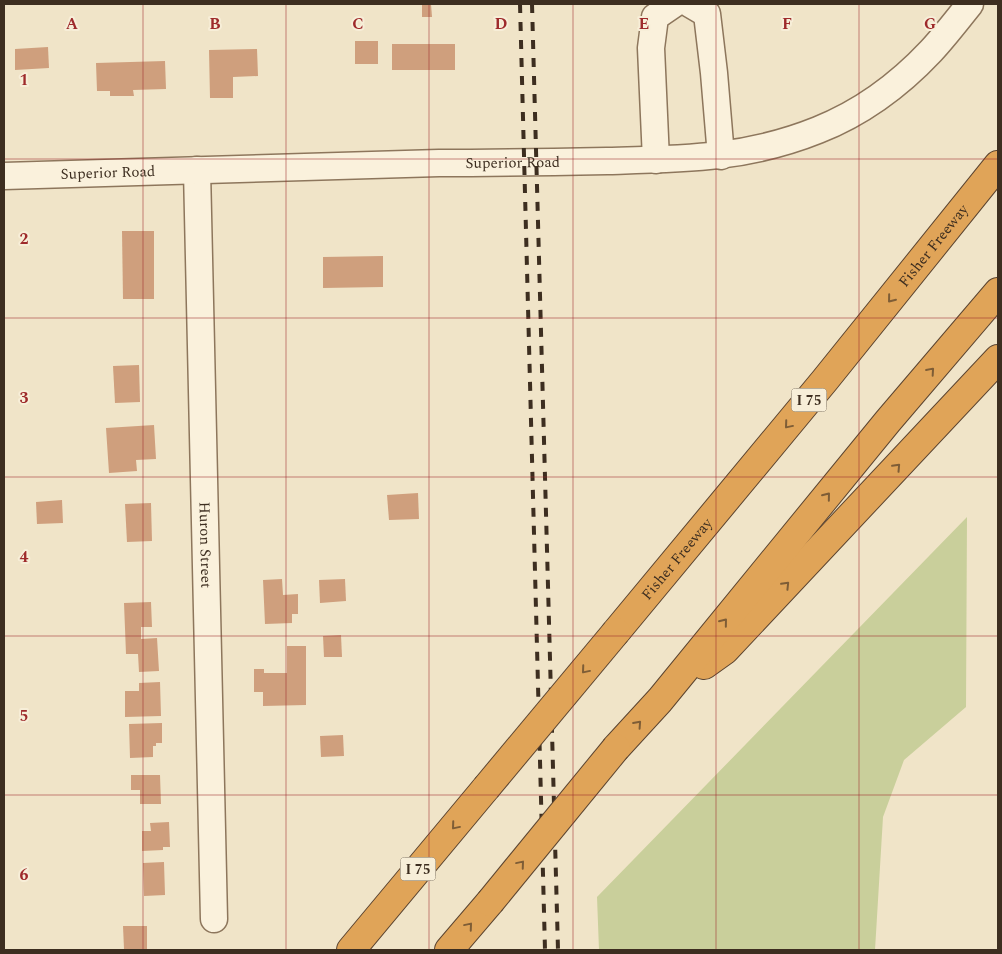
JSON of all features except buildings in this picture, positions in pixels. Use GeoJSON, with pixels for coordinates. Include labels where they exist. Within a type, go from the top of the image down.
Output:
{"type":"FeatureCollection","features":[{"type":"Feature","properties":{"kind":"highway","name":"Fisher Freeway"},"geometry":{"type":"LineString","coordinates":[[351,950],[831,372],[998,165]]}},
{"type":"Feature","properties":{"kind":"highway"},"geometry":{"type":"LineString","coordinates":[[450,950],[616,748],[660,700],[888,421],[998,292]]}},
{"type":"Feature","properties":{"kind":"highway"},"geometry":{"type":"LineString","coordinates":[[660,700],[724,650],[998,359]]}},
{"type":"Feature","properties":{"kind":"street"},"geometry":{"type":"LineString","coordinates":[[656,160],[652,40],[655,17],[674,4]]}},
{"type":"Feature","properties":{"kind":"street"},"geometry":{"type":"LineString","coordinates":[[690,4],[707,14],[721,156]]}},
{"type":"Feature","properties":{"kind":"street","name":"Superior Road"},"geometry":{"type":"LineString","coordinates":[[4,176],[656,160],[721,156],[756,150],[820,129],[852,114],[874,100],[915,68],[970,4]]}},
{"type":"Feature","properties":{"kind":"street","name":"Huron Street"},"geometry":{"type":"LineString","coordinates":[[197,170],[214,919]]}},
{"type":"Feature","properties":{"kind":"green space"},"geometry":{"type":"Polygon","coordinates":[[[967,517],[966,707],[904,760],[883,817],[875,950],[599,950],[597,897],[967,517]]]}},
{"type":"Feature","properties":{"kind":"railway"},"geometry":{"type":"LineString","coordinates":[[520,4],[545,950]]}},
{"type":"Feature","properties":{"kind":"railway"},"geometry":{"type":"LineString","coordinates":[[532,4],[558,950]]}}]}
